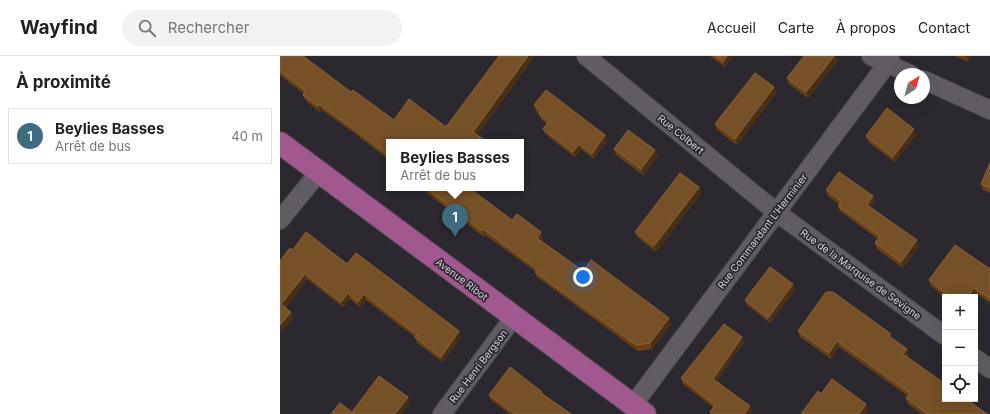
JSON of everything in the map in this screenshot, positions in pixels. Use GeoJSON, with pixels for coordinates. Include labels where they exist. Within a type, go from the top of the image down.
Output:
{"type":"FeatureCollection","features":[{"type":"Feature","properties":{"kind":"main road","name":"Avenue Ribot"},"geometry":{"type":"LineString","coordinates":[[280,144],[638,410]]}},
{"type":"Feature","properties":{"kind":"street","name":"Rue Colbert"},"geometry":{"type":"LineString","coordinates":[[586,56],[776,212]]}},
{"type":"Feature","properties":{"kind":"street"},"geometry":{"type":"LineString","coordinates":[[872,56],[889,60],[901,68]]}},
{"type":"Feature","properties":{"kind":"street","name":"Rue Commandant L'Herminier"},"geometry":{"type":"LineString","coordinates":[[638,410],[776,212],[889,60]]}},
{"type":"Feature","properties":{"kind":"street"},"geometry":{"type":"LineString","coordinates":[[930,83],[990,110]]}},
{"type":"Feature","properties":{"kind":"street"},"geometry":{"type":"LineString","coordinates":[[280,220],[319,172]]}},
{"type":"Feature","properties":{"kind":"street","name":"Rue de la Marquise de Sevigne"},"geometry":{"type":"LineString","coordinates":[[776,212],[942,334]]}},
{"type":"Feature","properties":{"kind":"street","name":"Rue Henri Bergson"},"geometry":{"type":"LineString","coordinates":[[442,414],[514,317]]}},
{"type":"Feature","properties":{"kind":"street"},"geometry":{"type":"LineString","coordinates":[[978,360],[990,369]]}},
{"type":"Feature","properties":{"kind":"building"},"geometry":{"type":"Polygon","coordinates":[[[280,56],[303,56],[351,92],[353,90],[394,120],[409,99],[446,127],[499,56],[528,56],[473,132],[483,139],[386,139],[386,154],[320,105],[318,106],[303,95],[306,91],[280,71],[280,56]]]}},
{"type":"Feature","properties":{"kind":"building"},"geometry":{"type":"Polygon","coordinates":[[[715,56],[727,56],[723,62],[715,56]]]}},
{"type":"Feature","properties":{"kind":"building"},"geometry":{"type":"Polygon","coordinates":[[[804,56],[834,56],[806,92],[787,78],[804,56]]]}},
{"type":"Feature","properties":{"kind":"building"},"geometry":{"type":"Polygon","coordinates":[[[755,73],[774,87],[735,139],[715,124],[755,73]]]}},
{"type":"Feature","properties":{"kind":"building"},"geometry":{"type":"Polygon","coordinates":[[[546,90],[605,135],[592,154],[579,144],[573,152],[543,129],[549,121],[539,114],[540,111],[534,105],[546,90]]]}},
{"type":"Feature","properties":{"kind":"building"},"geometry":{"type":"Polygon","coordinates":[[[887,108],[914,129],[893,157],[866,136],[887,108]]]}},
{"type":"Feature","properties":{"kind":"building"},"geometry":{"type":"Polygon","coordinates":[[[628,130],[655,150],[641,169],[614,149],[628,130]]]}},
{"type":"Feature","properties":{"kind":"building"},"geometry":{"type":"Polygon","coordinates":[[[990,163],[990,188],[981,184],[990,163]]]}},
{"type":"Feature","properties":{"kind":"building"},"geometry":{"type":"Polygon","coordinates":[[[839,172],[873,196],[867,205],[917,240],[901,262],[875,243],[880,236],[838,206],[841,201],[826,190],[839,172]]]}},
{"type":"Feature","properties":{"kind":"building"},"geometry":{"type":"Polygon","coordinates":[[[680,173],[699,187],[654,246],[635,232],[680,173]]]}},
{"type":"Feature","properties":{"kind":"building"},"geometry":{"type":"Polygon","coordinates":[[[430,191],[473,191],[512,220],[517,214],[541,232],[537,238],[583,271],[591,260],[669,318],[650,343],[636,345],[535,272],[537,269],[483,229],[482,231],[430,191]]]}},
{"type":"Feature","properties":{"kind":"building"},"geometry":{"type":"Polygon","coordinates":[[[306,232],[347,264],[356,253],[459,331],[441,357],[415,337],[417,335],[364,294],[358,302],[348,293],[341,302],[305,274],[281,304],[291,312],[280,325],[280,261],[290,248],[293,250],[306,232]]]}},
{"type":"Feature","properties":{"kind":"building"},"geometry":{"type":"Polygon","coordinates":[[[955,245],[990,269],[990,299],[974,288],[970,294],[946,294],[929,280],[955,245]]]}},
{"type":"Feature","properties":{"kind":"building"},"geometry":{"type":"Polygon","coordinates":[[[770,267],[793,284],[768,318],[745,300],[770,267]]]}},
{"type":"Feature","properties":{"kind":"building"},"geometry":{"type":"Polygon","coordinates":[[[826,292],[833,292],[891,334],[889,336],[907,349],[903,354],[942,382],[942,402],[970,402],[987,414],[928,414],[906,398],[910,393],[837,341],[829,353],[798,331],[826,292]]]}},
{"type":"Feature","properties":{"kind":"building"},"geometry":{"type":"Polygon","coordinates":[[[724,324],[742,337],[713,379],[750,406],[744,414],[712,414],[710,412],[715,405],[681,378],[724,324]]]}},
{"type":"Feature","properties":{"kind":"building"},"geometry":{"type":"Polygon","coordinates":[[[510,367],[542,392],[541,393],[571,414],[515,414],[489,395],[510,367]]]}},
{"type":"Feature","properties":{"kind":"building"},"geometry":{"type":"Polygon","coordinates":[[[379,376],[408,397],[395,414],[331,414],[340,403],[352,412],[379,376]]]}},
{"type":"Feature","properties":{"kind":"building"},"geometry":{"type":"Polygon","coordinates":[[[832,379],[866,404],[859,414],[801,414],[818,391],[821,394],[832,379]]]}},
{"type":"Feature","properties":{"kind":"place","name":"Beylies Basses"},"geometry":{"type":"Point","coordinates":[455,237]}}]}
